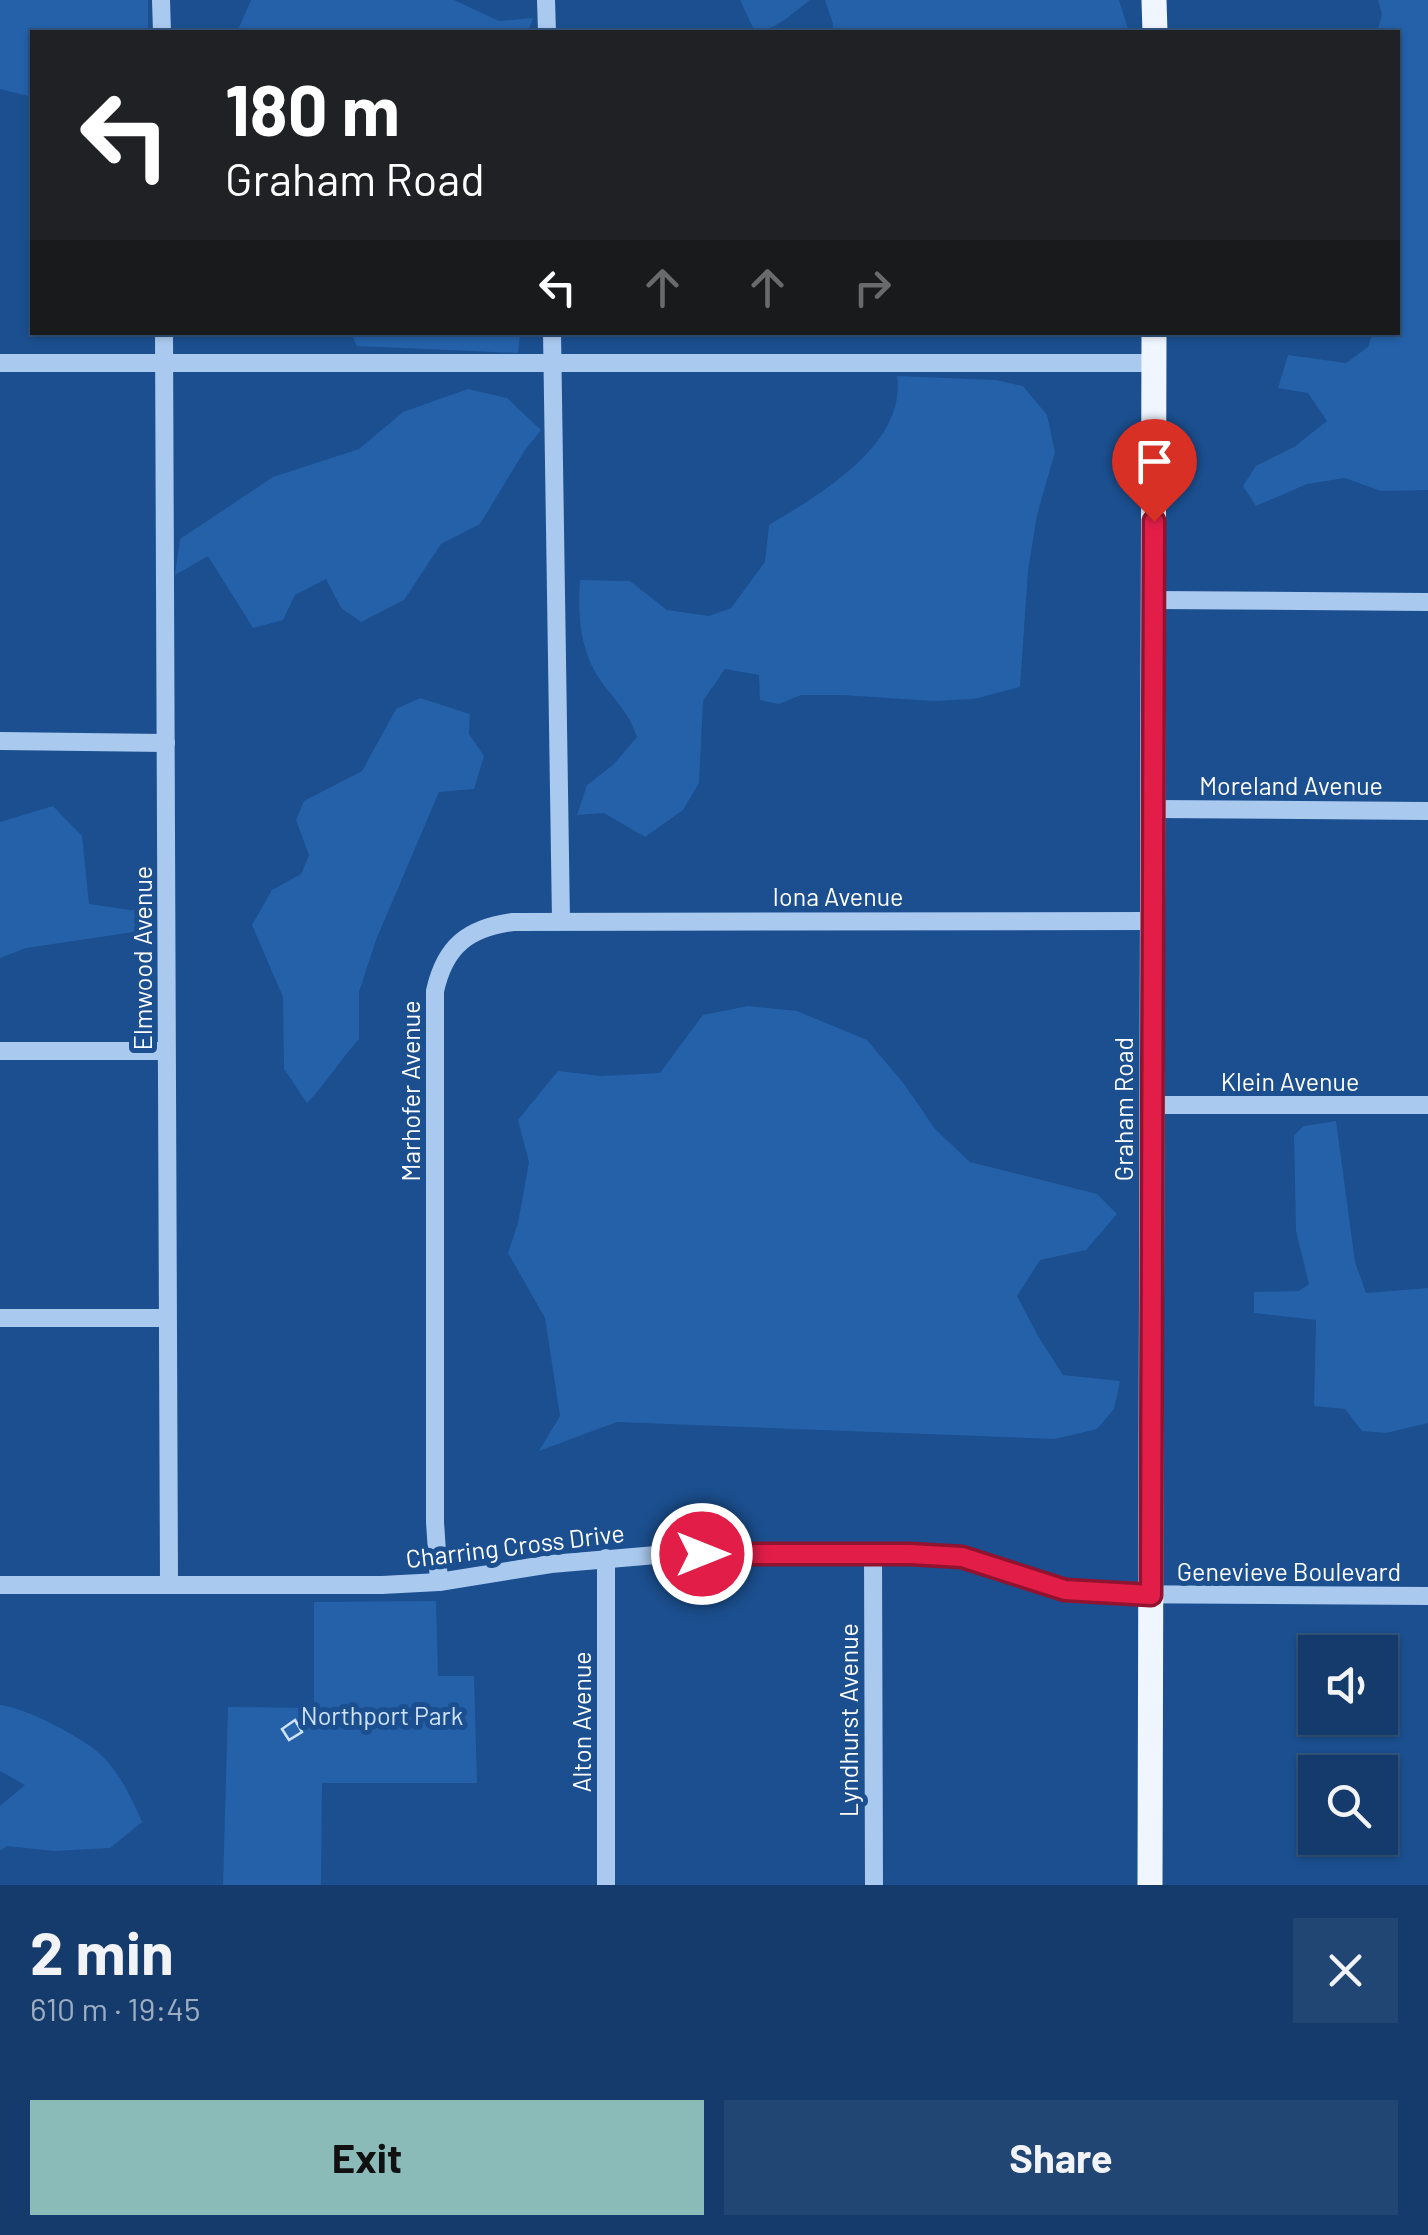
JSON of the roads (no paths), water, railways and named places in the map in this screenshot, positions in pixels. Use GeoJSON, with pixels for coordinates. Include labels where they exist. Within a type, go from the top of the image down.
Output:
{"type":"FeatureCollection","features":[{"type":"Feature","properties":{"kind":"main road"},"geometry":{"type":"LineString","coordinates":[[1154,0],[1154,30]]}},
{"type":"Feature","properties":{"kind":"main road","name":"Graham Road"},"geometry":{"type":"LineString","coordinates":[[1150,1885],[1154,335]]}},
{"type":"Feature","properties":{"kind":"street"},"geometry":{"type":"LineString","coordinates":[[161,0],[162,30]]}},
{"type":"Feature","properties":{"kind":"street"},"geometry":{"type":"LineString","coordinates":[[546,0],[547,30]]}},
{"type":"Feature","properties":{"kind":"street","name":"Elmwood Avenue"},"geometry":{"type":"LineString","coordinates":[[164,335],[169,1584]]}},
{"type":"Feature","properties":{"kind":"street"},"geometry":{"type":"LineString","coordinates":[[552,335],[561,921]]}},
{"type":"Feature","properties":{"kind":"street"},"geometry":{"type":"LineString","coordinates":[[0,363],[1154,363]]}},
{"type":"Feature","properties":{"kind":"street"},"geometry":{"type":"LineString","coordinates":[[1154,600],[1428,602]]}},
{"type":"Feature","properties":{"kind":"street"},"geometry":{"type":"LineString","coordinates":[[0,741],[166,743]]}},
{"type":"Feature","properties":{"kind":"street","name":"Moreland Avenue"},"geometry":{"type":"LineString","coordinates":[[1154,809],[1428,811]]}},
{"type":"Feature","properties":{"kind":"street","name":"Iona Avenue"},"geometry":{"type":"LineString","coordinates":[[561,921],[1153,921]]}},
{"type":"Feature","properties":{"kind":"street","name":"Marhofer Avenue"},"geometry":{"type":"LineString","coordinates":[[438,1582],[435,990],[450,952],[468,935],[487,926],[561,921]]}},
{"type":"Feature","properties":{"kind":"street"},"geometry":{"type":"LineString","coordinates":[[0,1051],[166,1051]]}},
{"type":"Feature","properties":{"kind":"street","name":"Klein Avenue"},"geometry":{"type":"LineString","coordinates":[[1152,1104],[1428,1106]]}},
{"type":"Feature","properties":{"kind":"street"},"geometry":{"type":"LineString","coordinates":[[0,1318],[166,1318]]}},
{"type":"Feature","properties":{"kind":"street","name":"Charring Cross Drive"},"geometry":{"type":"LineString","coordinates":[[0,1585],[382,1585],[438,1582],[606,1558],[668,1554],[874,1554],[962,1557],[1065,1590],[1151,1595]]}},
{"type":"Feature","properties":{"kind":"street","name":"Lyndhurst Avenue"},"geometry":{"type":"LineString","coordinates":[[874,1554],[874,1885]]}},
{"type":"Feature","properties":{"kind":"street","name":"Alton Avenue"},"geometry":{"type":"LineString","coordinates":[[606,1558],[606,1885]]}},
{"type":"Feature","properties":{"kind":"street","name":"Genevieve Boulevard"},"geometry":{"type":"LineString","coordinates":[[1151,1595],[1428,1596]]}},
{"type":"Feature","properties":{"kind":"park label","name":"Northport Park"},"geometry":{"type":"Point","coordinates":[382,1715]}}]}
